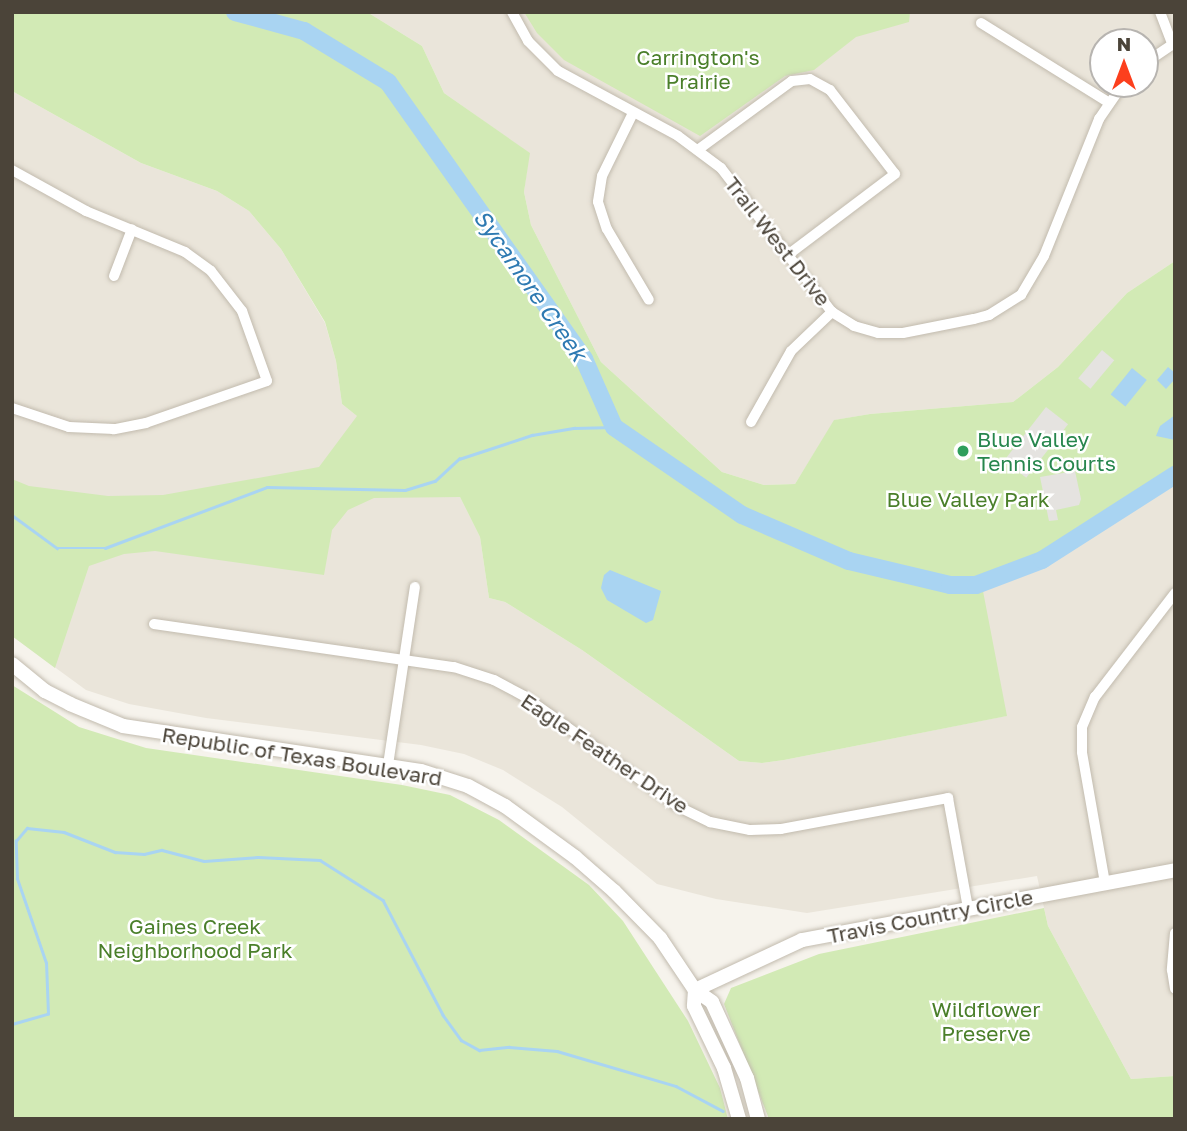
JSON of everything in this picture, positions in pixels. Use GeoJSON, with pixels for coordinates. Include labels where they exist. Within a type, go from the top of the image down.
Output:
{"type":"FeatureCollection","features":[{"type":"Feature","properties":{"kind":"street","name":"Trail West Drive"},"geometry":{"type":"LineString","coordinates":[[512,12],[528,41],[558,71],[699,149],[741,191],[832,312],[854,326],[890,334],[989,315],[1013,301],[1034,278],[1089,141],[1111,98]]}},
{"type":"Feature","properties":{"kind":"street"},"geometry":{"type":"LineString","coordinates":[[1159,54],[1174,44],[1160,12]]}},
{"type":"Feature","properties":{"kind":"street"},"geometry":{"type":"LineString","coordinates":[[981,23],[1108,102]]}},
{"type":"Feature","properties":{"kind":"street"},"geometry":{"type":"LineString","coordinates":[[699,149],[792,80],[810,79],[830,90],[895,174],[788,255]]}},
{"type":"Feature","properties":{"kind":"street"},"geometry":{"type":"LineString","coordinates":[[634,113],[601,176],[598,202],[607,229],[649,300]]}},
{"type":"Feature","properties":{"kind":"street"},"geometry":{"type":"LineString","coordinates":[[12,408],[69,427],[114,429],[146,423],[267,381],[242,311],[219,278],[185,252],[86,211],[14,175]]}},
{"type":"Feature","properties":{"kind":"street"},"geometry":{"type":"LineString","coordinates":[[114,276],[131,229]]}},
{"type":"Feature","properties":{"kind":"street"},"geometry":{"type":"LineString","coordinates":[[751,422],[791,351],[832,312]]}},
{"type":"Feature","properties":{"kind":"street"},"geometry":{"type":"LineString","coordinates":[[388,765],[415,587]]}},
{"type":"Feature","properties":{"kind":"street"},"geometry":{"type":"LineString","coordinates":[[1105,883],[1082,752],[1082,727],[1095,698],[1175,593]]}},
{"type":"Feature","properties":{"kind":"street","name":"Eagle Feather Drive"},"geometry":{"type":"LineString","coordinates":[[154,624],[454,667],[494,680],[524,696],[677,806],[710,822],[750,830],[781,829],[948,798],[968,908]]}},
{"type":"Feature","properties":{"kind":"street","name":"Republic of Texas Boulevard"},"geometry":{"type":"LineString","coordinates":[[12,664],[45,691],[123,726],[388,765],[432,774],[468,786],[505,806],[575,857],[614,891],[654,931],[695,990],[712,1002],[730,1035],[747,1078],[758,1119]]}},
{"type":"Feature","properties":{"kind":"street","name":"Travis Country Circle"},"geometry":{"type":"LineString","coordinates":[[695,990],[802,940],[1175,870]]}},
{"type":"Feature","properties":{"kind":"street"},"geometry":{"type":"LineString","coordinates":[[1175,933],[1172,970],[1175,989]]}},
{"type":"Feature","properties":{"kind":"street","name":"Republic of Texas Boulevard"},"geometry":{"type":"LineString","coordinates":[[695,990],[694,1006],[724,1068],[739,1119]]}},
{"type":"Feature","properties":{"kind":"shaded area"},"geometry":{"type":"Polygon","coordinates":[[[367,12],[1175,12],[1175,261],[1127,293],[1058,367],[1013,402],[870,414],[835,420],[795,484],[764,485],[722,472],[601,362],[531,225],[524,192],[529,153],[444,93],[422,46],[367,12]]]}},
{"type":"Feature","properties":{"kind":"shaded area"},"geometry":{"type":"Polygon","coordinates":[[[12,91],[141,163],[217,191],[249,211],[281,249],[325,323],[336,361],[342,404],[460,497],[480,537],[489,598],[505,602],[582,650],[739,761],[762,763],[784,760],[1006,716],[982,591],[1061,556],[1175,483],[1175,1076],[1131,1079],[1048,926],[1037,876],[807,913],[716,899],[657,884],[562,807],[503,770],[464,754],[421,745],[206,718],[129,704],[86,690],[12,636],[12,91]]]}},
{"type":"Feature","properties":{"kind":"shaded area"},"geometry":{"type":"Polygon","coordinates":[[[1102,350],[1114,360],[1090,389],[1078,378],[1102,350]]]}},
{"type":"Feature","properties":{"kind":"shaded area"},"geometry":{"type":"Polygon","coordinates":[[[1046,407],[1068,424],[1026,478],[1004,461],[1046,407]]]}},
{"type":"Feature","properties":{"kind":"shaded area"},"geometry":{"type":"Polygon","coordinates":[[[1075,471],[1081,499],[1079,505],[1056,510],[1058,520],[1049,521],[1040,477],[1075,471]]]}},
{"type":"Feature","properties":{"kind":"green space","name":"Blue Valley Park"},"geometry":{"type":"Polygon","coordinates":[[[12,12],[367,12],[422,46],[444,93],[530,153],[524,192],[531,225],[601,362],[722,472],[764,485],[795,484],[834,420],[870,414],[1013,402],[1058,367],[1127,293],[1175,261],[1175,483],[1061,556],[983,591],[1007,716],[784,760],[762,763],[739,761],[582,650],[505,602],[489,598],[480,537],[460,497],[374,498],[348,510],[332,530],[324,575],[155,551],[124,554],[89,566],[55,668],[12,636],[12,479],[29,486],[108,496],[163,495],[319,467],[357,416],[342,404],[336,361],[325,322],[281,249],[249,211],[217,191],[141,163],[12,91],[12,12]]]}},
{"type":"Feature","properties":{"kind":"green space","name":"Carrington's Prairie"},"geometry":{"type":"Polygon","coordinates":[[[524,12],[910,12],[909,22],[856,37],[814,70],[785,76],[700,136],[564,60],[537,33],[524,12]]]}},
{"type":"Feature","properties":{"kind":"green space","name":"Gaines Creek Neighborhood Park"},"geometry":{"type":"Polygon","coordinates":[[[12,685],[79,727],[146,748],[402,785],[450,795],[499,820],[589,885],[623,921],[688,1021],[720,1088],[728,1119],[12,1119],[12,685]]]}},
{"type":"Feature","properties":{"kind":"green space","name":"Wildflower Preserve"},"geometry":{"type":"Polygon","coordinates":[[[1044,908],[1048,926],[1131,1079],[1175,1076],[1175,1119],[769,1119],[724,1004],[731,988],[819,954],[1044,908]]]}},
{"type":"Feature","properties":{"kind":"water"},"geometry":{"type":"Polygon","coordinates":[[[1168,367],[1175,373],[1175,379],[1166,389],[1157,380],[1168,367]]]}},
{"type":"Feature","properties":{"kind":"water"},"geometry":{"type":"Polygon","coordinates":[[[1132,368],[1147,380],[1125,406],[1111,394],[1132,368]]]}},
{"type":"Feature","properties":{"kind":"water"},"geometry":{"type":"Polygon","coordinates":[[[1175,415],[1175,440],[1156,436],[1160,426],[1175,415]]]}},
{"type":"Feature","properties":{"kind":"water"},"geometry":{"type":"Polygon","coordinates":[[[610,570],[661,591],[653,620],[646,623],[607,600],[601,588],[604,575],[610,570]]]}},
{"type":"Feature","properties":{"kind":"waterway","name":"Sycamore Creek"},"geometry":{"type":"LineString","coordinates":[[235,12],[304,31],[388,82],[584,359],[614,427],[742,515],[849,561],[950,585],[976,585],[1042,560],[1175,475]]}},
{"type":"Feature","properties":{"kind":"waterway"},"geometry":{"type":"LineString","coordinates":[[12,515],[57,548],[105,548],[267,487],[405,490],[435,481],[459,459],[532,435],[574,428],[614,427]]}},
{"type":"Feature","properties":{"kind":"waterway"},"geometry":{"type":"LineString","coordinates":[[12,1024],[48,1014],[46,963],[17,879],[16,841],[27,828],[64,832],[115,852],[144,854],[162,850],[204,861],[258,857],[320,860],[383,900],[443,1015],[461,1040],[479,1050],[509,1047],[557,1051],[676,1086],[723,1111]]}},
{"type":"Feature","properties":{"kind":"place","name":"Blue Valley Tennis Courts"},"geometry":{"type":"Point","coordinates":[963,451]}}]}
